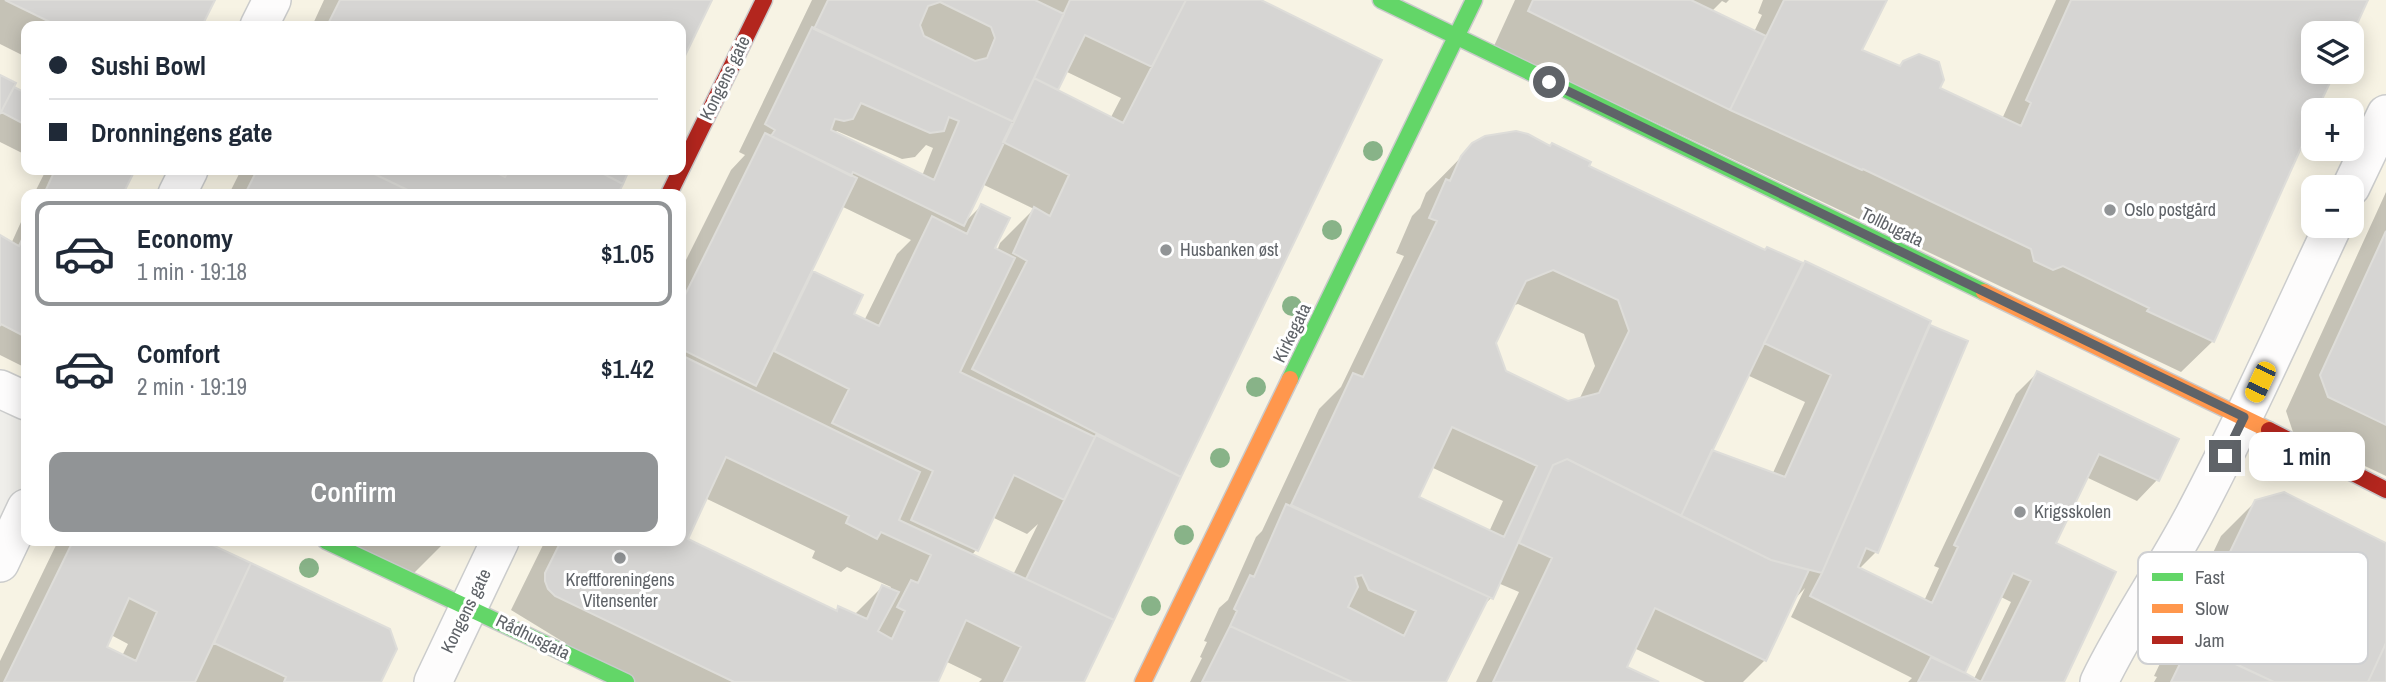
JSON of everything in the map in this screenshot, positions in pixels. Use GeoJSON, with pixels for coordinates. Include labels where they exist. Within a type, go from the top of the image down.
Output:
{"type":"FeatureCollection","features":[{"type":"Feature","properties":{"kind":"street"},"geometry":{"type":"LineString","coordinates":[[262,21],[272,0]]}},
{"type":"Feature","properties":{"kind":"street","name":"Kongens gate"},"geometry":{"type":"LineString","coordinates":[[686,159],[764,0]]}},
{"type":"Feature","properties":{"kind":"street","name":"Tollbugata"},"geometry":{"type":"LineString","coordinates":[[1381,0],[2244,417],[2386,490]]}},
{"type":"Feature","properties":{"kind":"street","name":"Kirkegata"},"geometry":{"type":"LineString","coordinates":[[1143,682],[1474,0]]}},
{"type":"Feature","properties":{"kind":"street"},"geometry":{"type":"LineString","coordinates":[[2357,175],[2386,114]]}},
{"type":"Feature","properties":{"kind":"street"},"geometry":{"type":"LineString","coordinates":[[2172,552],[2244,417],[2327,238]]}},
{"type":"Feature","properties":{"kind":"street"},"geometry":{"type":"LineString","coordinates":[[0,388],[21,398]]}},
{"type":"Feature","properties":{"kind":"street"},"geometry":{"type":"LineString","coordinates":[[0,563],[21,519]]}},
{"type":"Feature","properties":{"kind":"street","name":"Rådhusgata"},"geometry":{"type":"LineString","coordinates":[[337,546],[626,682]]}},
{"type":"Feature","properties":{"kind":"street","name":"Kongens gate"},"geometry":{"type":"LineString","coordinates":[[433,682],[498,546]]}},
{"type":"Feature","properties":{"kind":"street"},"geometry":{"type":"LineString","coordinates":[[2099,682],[2138,610]]}},
{"type":"Feature","properties":{"kind":"shaded area"},"geometry":{"type":"Polygon","coordinates":[[[0,0],[2386,0],[2386,682],[0,682],[0,563],[21,545],[686,546],[686,189],[21,189],[21,399],[0,389],[0,0]]]}},
{"type":"Feature","properties":{"kind":"building"},"geometry":{"type":"Polygon","coordinates":[[[5,0],[215,0],[204,21],[48,21],[5,0]]]}},
{"type":"Feature","properties":{"kind":"building"},"geometry":{"type":"Polygon","coordinates":[[[340,0],[712,0],[686,54],[686,21],[330,21],[340,0]]]}},
{"type":"Feature","properties":{"kind":"building"},"geometry":{"type":"Polygon","coordinates":[[[828,0],[1035,0],[1064,14],[1014,122],[814,29],[828,0]],[[940,2],[928,6],[920,25],[924,36],[975,61],[987,58],[995,38],[991,27],[940,2]]]}},
{"type":"Feature","properties":{"kind":"building"},"geometry":{"type":"Polygon","coordinates":[[[1070,0],[1186,0],[1152,67],[1085,35],[1058,90],[1034,78],[1070,0]]]}},
{"type":"Feature","properties":{"kind":"building"},"geometry":{"type":"Polygon","coordinates":[[[1186,0],[1261,0],[1382,60],[1181,477],[972,369],[1027,261],[1013,253],[1034,207],[1050,216],[1069,175],[1003,142],[1034,78],[1123,123],[1186,0]]]}},
{"type":"Feature","properties":{"kind":"building"},"geometry":{"type":"Polygon","coordinates":[[[1533,0],[1691,0],[1766,36],[1730,110],[1528,11],[1533,0]]]}},
{"type":"Feature","properties":{"kind":"building","name":"Oslo postgård"},"geometry":{"type":"Polygon","coordinates":[[[1784,0],[1887,0],[1862,50],[1900,66],[1903,61],[1919,54],[1939,62],[1944,80],[1940,88],[2021,126],[2031,103],[2026,100],[2071,0],[2368,0],[2358,21],[2301,21],[2301,84],[2329,84],[2323,98],[2301,98],[2301,148],[2214,342],[2147,311],[2149,308],[2063,266],[2053,270],[2034,261],[2031,249],[1863,169],[1730,110],[1784,0]]]}},
{"type":"Feature","properties":{"kind":"building"},"geometry":{"type":"Polygon","coordinates":[[[812,27],[1014,122],[964,226],[853,172],[851,176],[771,136],[775,130],[765,124],[812,27]],[[861,103],[853,119],[835,119],[831,130],[934,180],[959,121],[949,117],[944,131],[930,133],[861,103]]]}},
{"type":"Feature","properties":{"kind":"building"},"geometry":{"type":"Polygon","coordinates":[[[0,75],[16,83],[0,114],[0,75]]]}},
{"type":"Feature","properties":{"kind":"building"},"geometry":{"type":"Polygon","coordinates":[[[14,87],[21,90],[21,122],[1,112],[14,87]]]}},
{"type":"Feature","properties":{"kind":"building"},"geometry":{"type":"Polygon","coordinates":[[[1516,131],[1550,146],[1552,143],[1591,162],[1589,166],[1765,250],[1767,247],[1803,263],[1681,516],[1567,459],[1553,465],[1493,599],[1291,505],[1353,373],[1363,377],[1437,221],[1429,218],[1446,179],[1450,181],[1461,156],[1472,143],[1485,136],[1516,131]],[[1553,270],[1526,281],[1496,343],[1506,371],[1568,401],[1599,393],[1629,331],[1618,300],[1553,270]],[[1452,427],[1419,497],[1504,537],[1537,466],[1452,427]]]}},
{"type":"Feature","properties":{"kind":"building"},"geometry":{"type":"Polygon","coordinates":[[[765,133],[857,178],[756,386],[686,351],[686,293],[765,133]]]}},
{"type":"Feature","properties":{"kind":"building"},"geometry":{"type":"Polygon","coordinates":[[[53,175],[132,175],[126,189],[46,189],[53,175]]]}},
{"type":"Feature","properties":{"kind":"building"},"geometry":{"type":"Polygon","coordinates":[[[254,175],[376,175],[406,189],[248,189],[254,175]]]}},
{"type":"Feature","properties":{"kind":"building"},"geometry":{"type":"Polygon","coordinates":[[[376,175],[606,175],[623,184],[620,189],[406,189],[376,175]]]}},
{"type":"Feature","properties":{"kind":"building"},"geometry":{"type":"Polygon","coordinates":[[[606,175],[627,175],[623,184],[606,175]]]}},
{"type":"Feature","properties":{"kind":"building"},"geometry":{"type":"Polygon","coordinates":[[[981,204],[1010,218],[995,248],[1015,258],[960,372],[1095,437],[1064,500],[1014,475],[978,551],[911,520],[933,471],[832,423],[849,389],[774,351],[813,271],[863,295],[854,314],[879,326],[932,216],[967,234],[981,204]]]}},
{"type":"Feature","properties":{"kind":"building"},"geometry":{"type":"Polygon","coordinates":[[[2386,231],[2386,425],[2328,397],[2320,375],[2386,231]]]}},
{"type":"Feature","properties":{"kind":"building"},"geometry":{"type":"Polygon","coordinates":[[[0,235],[19,246],[21,242],[21,334],[1,324],[0,326],[0,235]]]}},
{"type":"Feature","properties":{"kind":"building"},"geometry":{"type":"Polygon","coordinates":[[[1805,261],[1931,321],[1822,573],[1771,560],[1681,516],[1712,450],[1785,477],[1831,375],[1764,343],[1805,261]]]}},
{"type":"Feature","properties":{"kind":"building","name":"Krigsskolen"},"geometry":{"type":"Polygon","coordinates":[[[1930,325],[1968,341],[1878,553],[1866,548],[1858,567],[1932,603],[1958,547],[1954,545],[2037,371],[2179,439],[2159,481],[2099,454],[2056,543],[2116,572],[2064,682],[1981,682],[2031,581],[2013,573],[1965,673],[1810,596],[1930,325]]]}},
{"type":"Feature","properties":{"kind":"building"},"geometry":{"type":"Polygon","coordinates":[[[686,357],[920,472],[899,520],[1114,620],[1084,682],[1004,682],[1021,647],[966,620],[938,682],[734,682],[555,596],[548,589],[545,573],[558,546],[686,546],[686,357]],[[726,457],[688,539],[837,611],[838,606],[867,619],[882,585],[899,592],[878,631],[892,639],[905,611],[897,607],[911,580],[918,583],[931,555],[881,532],[877,539],[846,523],[849,516],[726,457]]]}},
{"type":"Feature","properties":{"kind":"building"},"geometry":{"type":"Polygon","coordinates":[[[1096,435],[1181,477],[1114,620],[1026,579],[1096,435]]]}},
{"type":"Feature","properties":{"kind":"building"},"geometry":{"type":"Polygon","coordinates":[[[1567,459],[1771,560],[1809,570],[1766,661],[1655,608],[1627,667],[1659,682],[1493,682],[1552,558],[1519,543],[1553,465],[1567,459]]]}},
{"type":"Feature","properties":{"kind":"building"},"geometry":{"type":"Polygon","coordinates":[[[2284,492],[2386,543],[2386,643],[2368,682],[2274,682],[2236,664],[2368,664],[2368,552],[2230,552],[2255,500],[2284,492]]]}},
{"type":"Feature","properties":{"kind":"building"},"geometry":{"type":"Polygon","coordinates":[[[1286,504],[1489,597],[1446,682],[1352,682],[1230,626],[1237,611],[1234,609],[1250,575],[1254,577],[1286,504]],[[1362,575],[1355,577],[1358,587],[1348,607],[1404,636],[1416,611],[1369,590],[1362,575]]]}},
{"type":"Feature","properties":{"kind":"building"},"geometry":{"type":"Polygon","coordinates":[[[71,546],[215,546],[251,563],[195,682],[4,682],[71,546]],[[129,598],[107,647],[136,661],[157,612],[129,598]]]}},
{"type":"Feature","properties":{"kind":"building"},"geometry":{"type":"Polygon","coordinates":[[[251,563],[390,629],[397,649],[381,682],[284,682],[286,677],[214,643],[251,563]]]}},
{"type":"Feature","properties":{"kind":"building"},"geometry":{"type":"Polygon","coordinates":[[[1230,626],[1352,682],[1202,682],[1230,626]]]}},
{"type":"Feature","properties":{"kind":"building"},"geometry":{"type":"Polygon","coordinates":[[[2386,643],[2386,682],[2368,682],[2386,643]]]}},
{"type":"Feature","properties":{"kind":"building"},"geometry":{"type":"Polygon","coordinates":[[[1931,657],[1965,673],[1981,682],[1918,682],[1931,657]]]}},
{"type":"Feature","properties":{"kind":"building"},"geometry":{"type":"Polygon","coordinates":[[[2180,664],[2235,664],[2274,682],[2171,682],[2180,664]]]}},
{"type":"Feature","properties":{"kind":"traffic: fast"},"geometry":{"type":"LineString","coordinates":[[1381,0],[1984,292]]}},
{"type":"Feature","properties":{"kind":"traffic: fast"},"geometry":{"type":"LineString","coordinates":[[1290,379],[1474,0]]}},
{"type":"Feature","properties":{"kind":"traffic: fast"},"geometry":{"type":"LineString","coordinates":[[337,546],[626,682]]}},
{"type":"Feature","properties":{"kind":"traffic: slow"},"geometry":{"type":"LineString","coordinates":[[1984,292],[2269,430]]}},
{"type":"Feature","properties":{"kind":"traffic: slow"},"geometry":{"type":"LineString","coordinates":[[1143,682],[1290,379]]}},
{"type":"Feature","properties":{"kind":"traffic: jam"},"geometry":{"type":"LineString","coordinates":[[686,159],[764,0]]}},
{"type":"Feature","properties":{"kind":"traffic: jam"},"geometry":{"type":"LineString","coordinates":[[671,189],[678,175]]}},
{"type":"Feature","properties":{"kind":"traffic: jam"},"geometry":{"type":"LineString","coordinates":[[2269,430],[2386,490]]}},
{"type":"Feature","properties":{"kind":"place","name":"Oslo postgård"},"geometry":{"type":"Point","coordinates":[2110,210]}},
{"type":"Feature","properties":{"kind":"place","name":"Husbanken øst"},"geometry":{"type":"Point","coordinates":[1166,250]}},
{"type":"Feature","properties":{"kind":"place","name":"Krigsskolen"},"geometry":{"type":"Point","coordinates":[2020,512]}},
{"type":"Feature","properties":{"kind":"place","name":"Kreftforeningens Vitensenter"},"geometry":{"type":"Point","coordinates":[620,558]}},
{"type":"Feature","properties":{"kind":"route"},"geometry":{"type":"LineString","coordinates":[[1549,82],[2244,417],[2225,456]]}}]}
